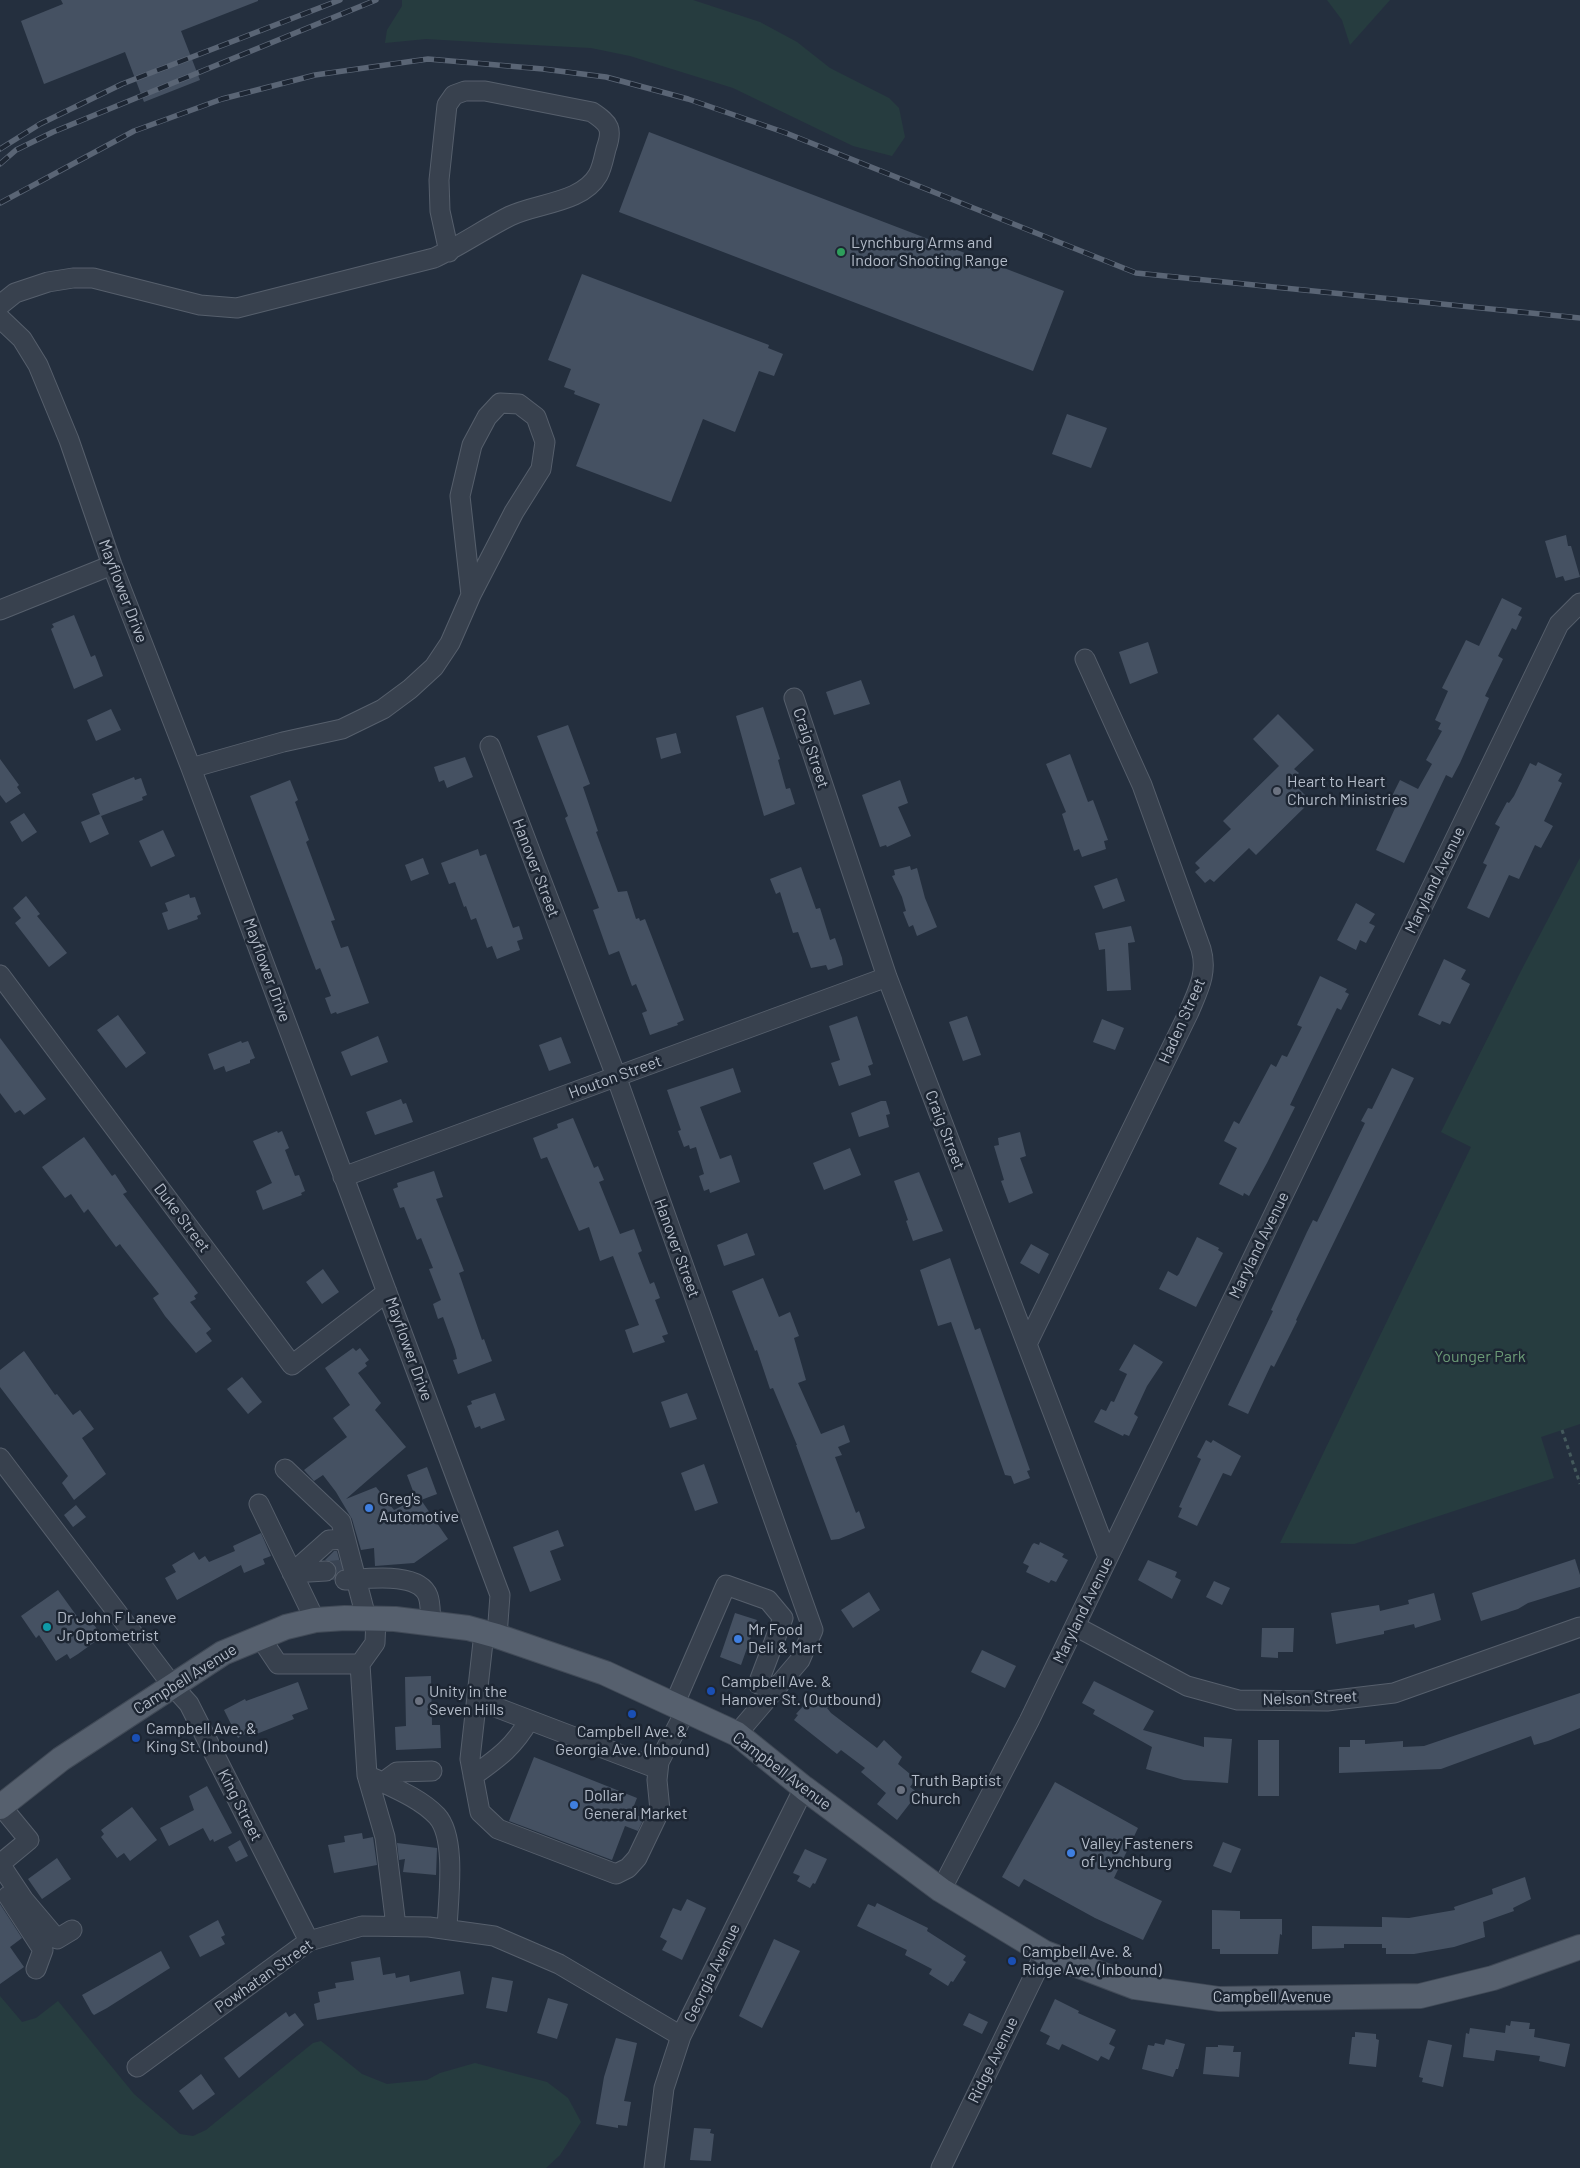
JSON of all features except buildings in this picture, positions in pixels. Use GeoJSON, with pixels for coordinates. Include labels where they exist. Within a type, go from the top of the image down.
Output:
{"type":"FeatureCollection","features":[{"type":"Feature","properties":{"kind":"main road","name":"Campbell Avenue"},"geometry":{"type":"LineString","coordinates":[[1,1806],[61,1759],[172,1685],[223,1653],[260,1637],[286,1627],[315,1620],[371,1618],[431,1623],[490,1634],[605,1673],[737,1734],[804,1788],[941,1890],[1045,1953],[1135,1987],[1219,1999],[1420,1996],[1493,1978],[1580,1947]]}},
{"type":"Feature","properties":{"kind":"street"},"geometry":{"type":"LineString","coordinates":[[0,304],[15,293],[48,282],[73,278],[93,278],[200,305],[237,308],[326,288],[434,258],[449,252],[511,215],[578,193],[598,175],[610,137],[605,121],[592,112],[485,91],[465,91],[454,95],[447,105],[439,180],[440,210],[449,252]]}},
{"type":"Feature","properties":{"kind":"street","name":"Mayflower Drive"},"geometry":{"type":"LineString","coordinates":[[0,318],[22,339],[38,365],[69,440],[112,565],[191,768],[500,1595],[477,1700],[470,1759],[480,1812],[498,1829],[616,1874],[628,1868],[637,1858],[660,1810],[658,1769]]}},
{"type":"Feature","properties":{"kind":"street"},"geometry":{"type":"LineString","coordinates":[[191,768],[282,742],[342,729],[383,709],[410,689],[434,667],[450,643],[471,595],[514,512],[541,468],[545,442],[541,426],[536,417],[519,404],[500,403],[487,417],[472,445],[460,496],[471,595]]}},
{"type":"Feature","properties":{"kind":"street"},"geometry":{"type":"LineString","coordinates":[[0,610],[112,565]]}},
{"type":"Feature","properties":{"kind":"street","name":"Maryland Avenue"},"geometry":{"type":"LineString","coordinates":[[941,1890],[1029,1721],[1559,624],[1580,603]]}},
{"type":"Feature","properties":{"kind":"street","name":"Haden Street"},"geometry":{"type":"LineString","coordinates":[[1027,1344],[1204,976],[1204,960],[1142,785],[1085,659]]}},
{"type":"Feature","properties":{"kind":"street","name":"Craig Street"},"geometry":{"type":"LineString","coordinates":[[794,698],[887,978],[1108,1557]]}},
{"type":"Feature","properties":{"kind":"street","name":"Hanover Street"},"geometry":{"type":"LineString","coordinates":[[490,746],[616,1076],[813,1630],[800,1660],[737,1734]]}},
{"type":"Feature","properties":{"kind":"street","name":"Duke Street"},"geometry":{"type":"LineString","coordinates":[[0,975],[292,1365],[387,1292]]}},
{"type":"Feature","properties":{"kind":"street","name":"Houton Street"},"geometry":{"type":"LineString","coordinates":[[343,1177],[887,978]]}},
{"type":"Feature","properties":{"kind":"street","name":"King Street"},"geometry":{"type":"LineString","coordinates":[[0,1458],[172,1685],[189,1704],[309,1941]]}},
{"type":"Feature","properties":{"kind":"street"},"geometry":{"type":"LineString","coordinates":[[285,1469],[341,1522],[349,1574],[371,1618],[375,1643],[360,1664],[374,1779],[385,1837],[396,1926]]}},
{"type":"Feature","properties":{"kind":"street"},"geometry":{"type":"LineString","coordinates":[[259,1504],[315,1620]]}},
{"type":"Feature","properties":{"kind":"street"},"geometry":{"type":"LineString","coordinates":[[294,1579],[329,1540],[345,1539]]}},
{"type":"Feature","properties":{"kind":"street"},"geometry":{"type":"LineString","coordinates":[[349,1574],[400,1578],[422,1587],[428,1596],[431,1623]]}},
{"type":"Feature","properties":{"kind":"street"},"geometry":{"type":"LineString","coordinates":[[294,1579],[326,1576]]}},
{"type":"Feature","properties":{"kind":"street"},"geometry":{"type":"LineString","coordinates":[[477,1700],[658,1769],[699,1651],[726,1584],[768,1600],[783,1618],[758,1684],[775,1690]]}},
{"type":"Feature","properties":{"kind":"street","name":"Nelson Street"},"geometry":{"type":"LineString","coordinates":[[1075,1626],[1187,1686],[1238,1700],[1327,1701],[1394,1693],[1580,1628]]}},
{"type":"Feature","properties":{"kind":"street"},"geometry":{"type":"LineString","coordinates":[[260,1637],[278,1664],[360,1664]]}},
{"type":"Feature","properties":{"kind":"street"},"geometry":{"type":"LineString","coordinates":[[473,1776],[504,1754],[518,1739],[529,1720]]}},
{"type":"Feature","properties":{"kind":"street"},"geometry":{"type":"LineString","coordinates":[[374,1779],[397,1772],[432,1771]]}},
{"type":"Feature","properties":{"kind":"street"},"geometry":{"type":"LineString","coordinates":[[374,1779],[414,1800],[437,1817],[450,1846],[447,1929]]}},
{"type":"Feature","properties":{"kind":"street","name":"Georgia Avenue"},"geometry":{"type":"LineString","coordinates":[[654,2168],[664,2088],[681,2036],[804,1788]]}},
{"type":"Feature","properties":{"kind":"street"},"geometry":{"type":"LineString","coordinates":[[1,1806],[29,1840],[0,1864],[24,1900],[57,1939],[72,1930]]}},
{"type":"Feature","properties":{"kind":"street"},"geometry":{"type":"LineString","coordinates":[[0,1885],[43,1950],[36,1969]]}},
{"type":"Feature","properties":{"kind":"street","name":"Powhatan Street"},"geometry":{"type":"LineString","coordinates":[[137,2067],[309,1941],[362,1926],[447,1929],[494,1936],[559,1964],[681,2036]]}},
{"type":"Feature","properties":{"kind":"street","name":"Ridge Avenue"},"geometry":{"type":"LineString","coordinates":[[940,2168],[1045,1953]]}},
{"type":"Feature","properties":{"kind":"path"},"geometry":{"type":"LineString","coordinates":[[1562,1430],[1580,1484]]}},
{"type":"Feature","properties":{"kind":"green space"},"geometry":{"type":"Polygon","coordinates":[[[402,0],[693,0],[760,22],[797,42],[830,68],[889,98],[899,108],[905,137],[892,156],[853,146],[733,88],[630,56],[591,48],[426,39],[385,43],[387,30],[402,6],[402,0]]]}},
{"type":"Feature","properties":{"kind":"green space"},"geometry":{"type":"Polygon","coordinates":[[[1327,0],[1390,0],[1350,45],[1342,20],[1327,0]]]}},
{"type":"Feature","properties":{"kind":"green space","name":"Younger Park"},"geometry":{"type":"Polygon","coordinates":[[[1580,858],[1580,1424],[1541,1437],[1554,1478],[1354,1544],[1280,1543],[1471,1147],[1441,1132],[1580,858]]]}},
{"type":"Feature","properties":{"kind":"green space"},"geometry":{"type":"Polygon","coordinates":[[[0,1996],[22,2022],[36,2018],[58,2001],[134,2094],[180,2134],[193,2136],[206,2130],[313,2043],[321,2041],[362,2074],[387,2084],[427,2080],[440,2073],[475,2063],[547,2082],[568,2098],[581,2122],[560,2155],[546,2168],[0,2168],[0,1996]]]}},
{"type":"Feature","properties":{"kind":"tunnel"},"geometry":{"type":"LineString","coordinates":[[326,1571],[345,1569]]}},
{"type":"Feature","properties":{"kind":"railway"},"geometry":{"type":"LineString","coordinates":[[0,149],[40,124],[122,84],[340,0]]}},
{"type":"Feature","properties":{"kind":"railway"},"geometry":{"type":"LineString","coordinates":[[0,164],[16,150],[53,132],[376,0]]}},
{"type":"Feature","properties":{"kind":"railway"},"geometry":{"type":"LineString","coordinates":[[0,203],[134,131],[222,99],[315,75],[428,59],[543,69],[606,77],[688,99],[786,133],[1136,273],[1580,318]]}},
{"type":"Feature","properties":{"kind":"place","name":"Lynchburg Arms and Indoor Shooting Range"},"geometry":{"type":"Point","coordinates":[841,252]}},
{"type":"Feature","properties":{"kind":"place","name":"Heart to Heart Church Ministries"},"geometry":{"type":"Point","coordinates":[1277,791]}},
{"type":"Feature","properties":{"kind":"place","name":"Greg's Automotive"},"geometry":{"type":"Point","coordinates":[369,1508]}},
{"type":"Feature","properties":{"kind":"place","name":"Dr John F Laneve Jr Optometrist"},"geometry":{"type":"Point","coordinates":[47,1627]}},
{"type":"Feature","properties":{"kind":"place","name":"Mr Food Deli & Mart"},"geometry":{"type":"Point","coordinates":[738,1639]}},
{"type":"Feature","properties":{"kind":"place","name":"Campbell Ave. & Hanover St. (Outbound)"},"geometry":{"type":"Point","coordinates":[711,1691]}},
{"type":"Feature","properties":{"kind":"place","name":"Unity in the Seven Hills"},"geometry":{"type":"Point","coordinates":[419,1701]}},
{"type":"Feature","properties":{"kind":"place","name":"Campbell Ave. & Georgia Ave. (Inbound)"},"geometry":{"type":"Point","coordinates":[632,1714]}},
{"type":"Feature","properties":{"kind":"place","name":"Campbell Ave. & King St. (Inbound)"},"geometry":{"type":"Point","coordinates":[136,1738]}},
{"type":"Feature","properties":{"kind":"place","name":"Truth Baptist Church"},"geometry":{"type":"Point","coordinates":[901,1790]}},
{"type":"Feature","properties":{"kind":"place","name":"Dollar General Market"},"geometry":{"type":"Point","coordinates":[574,1805]}},
{"type":"Feature","properties":{"kind":"place","name":"Valley Fasteners of Lynchburg"},"geometry":{"type":"Point","coordinates":[1071,1853]}},
{"type":"Feature","properties":{"kind":"place","name":"Campbell Ave. & Ridge Ave. (Inbound)"},"geometry":{"type":"Point","coordinates":[1012,1961]}}]}
